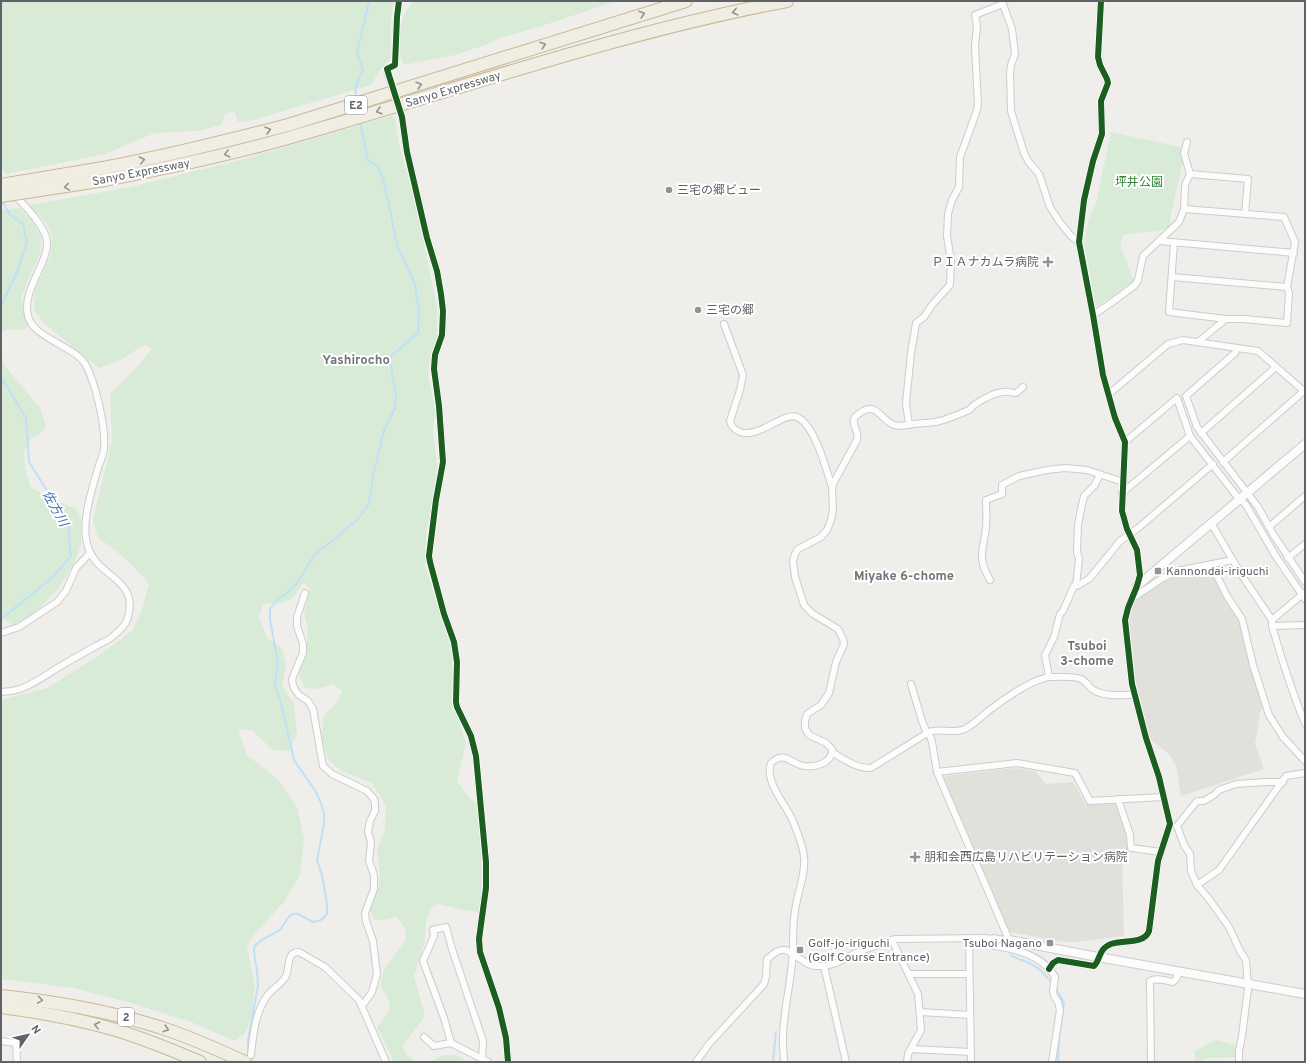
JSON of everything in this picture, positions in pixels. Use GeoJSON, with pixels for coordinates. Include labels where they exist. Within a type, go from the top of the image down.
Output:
{"type":"FeatureCollection","features":[{"type":"Feature","properties":{"kind":"highway","name":"Sanyo Expressway"},"geometry":{"type":"LineString","coordinates":[[1,185],[103,168],[214,145],[288,125],[686,1]]}},
{"type":"Feature","properties":{"kind":"highway","name":"Sanyo Expressway"},"geometry":{"type":"LineString","coordinates":[[1,196],[105,180],[195,161],[287,138],[604,44],[680,24],[787,1]]}},
{"type":"Feature","properties":{"kind":"highway","name":"2"},"geometry":{"type":"LineString","coordinates":[[1,996],[76,1006],[122,1016],[171,1031],[214,1048],[248,1058]]}},
{"type":"Feature","properties":{"kind":"highway","name":"2"},"geometry":{"type":"LineString","coordinates":[[1,1007],[72,1019],[116,1030],[164,1047],[200,1062]]}},
{"type":"Feature","properties":{"kind":"street"},"geometry":{"type":"LineString","coordinates":[[400,1],[397,17],[395,65],[387,69],[402,117],[407,152],[427,238],[437,271],[443,312],[442,335],[435,355],[434,369],[439,406],[440,434],[444,455],[436,500],[429,556],[444,614],[456,648],[457,707],[471,736],[476,756],[486,862],[486,888],[479,946],[504,1024],[508,1062]]}},
{"type":"Feature","properties":{"kind":"street"},"geometry":{"type":"LineString","coordinates":[[1049,969],[1053,963],[1058,960],[1094,966],[1101,952],[1110,945],[1146,937],[1148,934],[1157,866],[1170,824],[1159,777],[1146,738],[1132,684],[1125,620],[1140,575],[1137,550],[1129,534],[1122,511],[1125,442],[1115,418],[1104,375],[1079,242],[1084,200],[1093,161],[1102,134],[1101,101],[1108,83],[1098,57],[1101,1]]}},
{"type":"Feature","properties":{"kind":"street"},"geometry":{"type":"LineString","coordinates":[[909,425],[906,403],[911,353],[916,324],[949,288],[951,282],[951,261],[947,236],[948,214],[952,200],[959,187],[960,157],[972,127],[978,105],[975,46],[977,26],[975,15],[1003,4],[1012,29],[1015,54],[1010,72],[1011,112],[1024,153],[1028,161],[1039,174],[1050,207],[1071,236],[1079,242]]}},
{"type":"Feature","properties":{"kind":"street"},"geometry":{"type":"LineString","coordinates":[[1093,314],[1111,303],[1137,283],[1143,256],[1179,222],[1184,209],[1185,185],[1190,174],[1184,153],[1187,142]]}},
{"type":"Feature","properties":{"kind":"street"},"geometry":{"type":"LineString","coordinates":[[1190,174],[1248,179],[1245,214]]}},
{"type":"Feature","properties":{"kind":"street"},"geometry":{"type":"LineString","coordinates":[[1,178],[40,223],[47,238],[46,253],[28,298],[28,317],[33,326],[38,330],[80,357],[86,366],[95,389],[103,425],[104,450],[88,503],[85,535],[90,553],[127,591],[130,602],[130,609],[126,623],[113,637],[20,689],[1,692]]}},
{"type":"Feature","properties":{"kind":"street"},"geometry":{"type":"LineString","coordinates":[[1174,243],[1169,312],[1226,319],[1287,322],[1289,293],[1287,287],[1296,242],[1284,217],[1184,209]]}},
{"type":"Feature","properties":{"kind":"street"},"geometry":{"type":"LineString","coordinates":[[1160,241],[1294,253]]}},
{"type":"Feature","properties":{"kind":"street"},"geometry":{"type":"LineString","coordinates":[[1172,277],[1287,287]]}},
{"type":"Feature","properties":{"kind":"street"},"geometry":{"type":"LineString","coordinates":[[1198,342],[1226,319]]}},
{"type":"Feature","properties":{"kind":"street"},"geometry":{"type":"LineString","coordinates":[[724,324],[743,375],[742,384],[730,421],[731,425],[739,431],[751,433],[790,416],[798,417],[804,422],[814,437],[832,488],[833,510],[827,530],[821,537],[798,549],[793,561],[795,577],[804,605],[813,614],[838,629],[844,644],[836,662],[829,693],[821,705],[807,714],[805,728],[812,737],[826,743],[832,749],[833,753],[852,764],[871,768],[927,733],[936,730],[958,731],[967,729],[996,705],[1038,680],[1049,677],[1078,677],[1084,680],[1094,690],[1102,694],[1134,695]]}},
{"type":"Feature","properties":{"kind":"street"},"geometry":{"type":"LineString","coordinates":[[1109,394],[1168,344],[1183,340],[1258,351],[1305,391],[1223,462]]}},
{"type":"Feature","properties":{"kind":"street"},"geometry":{"type":"LineString","coordinates":[[1237,348],[1235,353],[1186,396],[1197,427],[1258,507],[1288,558],[1305,582]]}},
{"type":"Feature","properties":{"kind":"street"},"geometry":{"type":"LineString","coordinates":[[1201,433],[1276,367]]}},
{"type":"Feature","properties":{"kind":"street"},"geometry":{"type":"LineString","coordinates":[[832,488],[858,437],[853,422],[856,416],[863,411],[871,409],[876,411],[895,426],[939,421],[969,410],[988,397],[1003,392],[1016,393],[1023,387]]}},
{"type":"Feature","properties":{"kind":"street"},"geometry":{"type":"LineString","coordinates":[[1125,442],[1177,398],[1190,436],[1235,494],[1241,498],[1275,555],[1304,595],[1272,623]]}},
{"type":"Feature","properties":{"kind":"street"},"geometry":{"type":"LineString","coordinates":[[1122,493],[1190,436]]}},
{"type":"Feature","properties":{"kind":"street"},"geometry":{"type":"LineString","coordinates":[[1137,586],[1305,444]]}},
{"type":"Feature","properties":{"kind":"street"},"geometry":{"type":"LineString","coordinates":[[1049,677],[1045,655],[1054,637],[1060,614],[1074,586],[1090,578],[1116,545],[1213,464]]}},
{"type":"Feature","properties":{"kind":"street"},"geometry":{"type":"LineString","coordinates":[[990,580],[982,566],[981,555],[986,527],[986,500],[1002,494],[1002,485],[1019,476],[1066,468],[1087,470],[1123,482]]}},
{"type":"Feature","properties":{"kind":"street"},"geometry":{"type":"LineString","coordinates":[[1076,586],[1079,559],[1077,552],[1080,514],[1084,496],[1094,486],[1100,475]]}},
{"type":"Feature","properties":{"kind":"street"},"geometry":{"type":"LineString","coordinates":[[1269,526],[1305,496]]}},
{"type":"Feature","properties":{"kind":"street"},"geometry":{"type":"LineString","coordinates":[[1211,523],[1272,623],[1294,698],[1305,723]]}},
{"type":"Feature","properties":{"kind":"street"},"geometry":{"type":"LineString","coordinates":[[1288,558],[1305,544]]}},
{"type":"Feature","properties":{"kind":"street"},"geometry":{"type":"LineString","coordinates":[[1,634],[19,628],[57,602],[66,591],[76,568],[90,553]]}},
{"type":"Feature","properties":{"kind":"street"},"geometry":{"type":"LineString","coordinates":[[1131,599],[1170,574],[1186,569],[1233,560]]}},
{"type":"Feature","properties":{"kind":"street"},"geometry":{"type":"LineString","coordinates":[[1211,564],[1227,596],[1242,619],[1253,665],[1269,715],[1283,737],[1305,762]]}},
{"type":"Feature","properties":{"kind":"street"},"geometry":{"type":"LineString","coordinates":[[305,593],[297,617],[297,626],[303,644],[303,652],[292,680],[293,685],[299,695],[311,704],[313,709],[323,766],[332,774],[367,791],[374,799],[375,804],[375,812],[370,820],[368,832],[371,842],[369,862],[374,875],[374,889],[365,913],[365,918],[375,948],[377,974],[372,992],[362,1006]]}},
{"type":"Feature","properties":{"kind":"street"},"geometry":{"type":"LineString","coordinates":[[1272,623],[1305,625]]}},
{"type":"Feature","properties":{"kind":"street"},"geometry":{"type":"LineString","coordinates":[[912,684],[922,721],[932,742],[937,772],[1009,940]]}},
{"type":"Feature","properties":{"kind":"street"},"geometry":{"type":"LineString","coordinates":[[784,1062],[782,1043],[793,954],[794,915],[803,873],[804,855],[792,820],[774,788],[770,767],[774,760],[781,758],[788,758],[803,766],[822,764],[827,762],[833,753]]}},
{"type":"Feature","properties":{"kind":"street"},"geometry":{"type":"LineString","coordinates":[[937,772],[1017,763],[1075,772],[1090,801],[1163,797]]}},
{"type":"Feature","properties":{"kind":"street"},"geometry":{"type":"LineString","coordinates":[[1197,885],[1219,870],[1286,776],[1305,774]]}},
{"type":"Feature","properties":{"kind":"street"},"geometry":{"type":"LineString","coordinates":[[1177,826],[1197,801],[1209,799],[1223,788],[1243,783],[1283,782]]}},
{"type":"Feature","properties":{"kind":"street"},"geometry":{"type":"LineString","coordinates":[[1118,800],[1130,835],[1131,848],[1161,852]]}},
{"type":"Feature","properties":{"kind":"street"},"geometry":{"type":"LineString","coordinates":[[1170,824],[1177,826]]}},
{"type":"Feature","properties":{"kind":"street"},"geometry":{"type":"LineString","coordinates":[[1177,826],[1184,845],[1190,854],[1191,871],[1197,885],[1231,930],[1240,951],[1246,960],[1248,984],[1239,1051],[1239,1062]]}},
{"type":"Feature","properties":{"kind":"street"},"geometry":{"type":"LineString","coordinates":[[451,1043],[444,1018],[423,961],[434,936],[433,930],[446,926],[452,949],[483,1041],[485,1060]]}},
{"type":"Feature","properties":{"kind":"street"},"geometry":{"type":"LineString","coordinates":[[970,938],[969,974],[971,1062]]}},
{"type":"Feature","properties":{"kind":"street"},"geometry":{"type":"LineString","coordinates":[[696,1062],[709,1044],[764,984],[767,961],[770,956],[781,950],[786,950],[808,964],[824,966],[892,940],[995,938],[1305,994]]}},
{"type":"Feature","properties":{"kind":"street"},"geometry":{"type":"LineString","coordinates":[[995,938],[995,946],[1011,948],[1044,964],[1055,977],[1053,991],[1060,1010],[1052,1062]]}},
{"type":"Feature","properties":{"kind":"street"},"geometry":{"type":"LineString","coordinates":[[892,940],[918,994],[921,1030],[911,1049],[907,1062]]}},
{"type":"Feature","properties":{"kind":"street"},"geometry":{"type":"LineString","coordinates":[[248,1058],[258,1014],[268,995],[286,975],[290,957],[295,952],[299,952],[325,967],[359,1000],[379,1049],[386,1062]]}},
{"type":"Feature","properties":{"kind":"street"},"geometry":{"type":"LineString","coordinates":[[824,966],[846,1062]]}},
{"type":"Feature","properties":{"kind":"street"},"geometry":{"type":"LineString","coordinates":[[1151,1062],[1150,981],[1155,979],[1173,982],[1176,980],[1179,972]]}},
{"type":"Feature","properties":{"kind":"street"},"geometry":{"type":"LineString","coordinates":[[908,974],[969,974]]}},
{"type":"Feature","properties":{"kind":"street"},"geometry":{"type":"LineString","coordinates":[[920,1012],[970,1015]]}},
{"type":"Feature","properties":{"kind":"street"},"geometry":{"type":"LineString","coordinates":[[424,1038],[434,1046],[451,1043],[485,1060]]}},
{"type":"Feature","properties":{"kind":"street"},"geometry":{"type":"LineString","coordinates":[[1,1041],[16,1043],[17,1062]]}},
{"type":"Feature","properties":{"kind":"street"},"geometry":{"type":"LineString","coordinates":[[911,1049],[971,1052]]}},
{"type":"Feature","properties":{"kind":"shaded area"},"geometry":{"type":"Polygon","coordinates":[[[1203,568],[1210,569],[1223,595],[1239,618],[1263,707],[1260,713],[1255,744],[1264,769],[1181,796],[1176,766],[1168,753],[1150,739],[1136,687],[1129,618],[1133,605],[1141,595],[1170,576],[1203,568]]]}},
{"type":"Feature","properties":{"kind":"shaded area"},"geometry":{"type":"Polygon","coordinates":[[[1016,768],[1035,771],[1046,784],[1073,782],[1086,804],[1117,804],[1127,833],[1128,851],[1122,856],[1124,936],[1064,942],[1009,932],[943,778],[945,776],[1016,768]]]}},
{"type":"Feature","properties":{"kind":"green space"},"geometry":{"type":"Polygon","coordinates":[[[1,1],[394,1],[391,18],[390,59],[380,70],[371,85],[253,120],[238,122],[235,111],[225,114],[221,125],[199,131],[155,133],[105,154],[6,174],[1,168],[1,1]]]}},
{"type":"Feature","properties":{"kind":"green space"},"geometry":{"type":"Polygon","coordinates":[[[412,1],[616,1],[542,26],[499,38],[488,44],[455,55],[404,65],[399,41],[400,28],[403,17],[412,1]]]}},
{"type":"Feature","properties":{"kind":"green space"},"geometry":{"type":"Polygon","coordinates":[[[394,115],[399,144],[415,202],[437,307],[437,339],[430,356],[428,374],[435,409],[433,432],[437,466],[434,498],[426,532],[425,566],[452,652],[453,680],[457,715],[466,743],[457,781],[469,798],[478,805],[483,885],[480,912],[463,910],[439,904],[433,906],[426,920],[425,941],[414,976],[425,1016],[402,1047],[407,1055],[416,1062],[394,1062],[377,1027],[389,1011],[390,1007],[388,998],[380,985],[385,967],[405,941],[406,929],[397,917],[382,920],[373,919],[370,909],[379,887],[380,871],[377,851],[385,829],[386,805],[372,783],[342,771],[328,760],[322,740],[323,717],[337,702],[342,691],[333,684],[317,689],[305,688],[298,673],[306,653],[308,629],[304,614],[310,588],[303,583],[295,595],[287,601],[278,604],[263,604],[259,617],[267,638],[282,648],[286,664],[282,685],[294,704],[297,734],[289,751],[273,750],[252,730],[238,729],[247,755],[278,779],[297,807],[304,839],[300,875],[284,902],[258,930],[247,945],[255,987],[252,1014],[246,1032],[235,1041],[191,1022],[138,1005],[74,988],[1,979],[1,700],[47,688],[101,654],[133,630],[143,607],[149,584],[135,568],[114,549],[98,538],[93,520],[112,441],[110,394],[136,368],[152,349],[144,345],[119,361],[99,368],[45,324],[34,310],[35,291],[51,255],[52,236],[45,221],[29,205],[126,188],[244,159],[394,115]]]}},
{"type":"Feature","properties":{"kind":"green space","name":"坪井公園"},"geometry":{"type":"Polygon","coordinates":[[[1111,132],[1180,147],[1183,161],[1170,219],[1171,226],[1159,231],[1124,234],[1120,245],[1134,281],[1096,307],[1084,242],[1089,218],[1096,204],[1111,132]]]}},
{"type":"Feature","properties":{"kind":"green space"},"geometry":{"type":"Polygon","coordinates":[[[19,208],[34,223],[41,238],[40,253],[21,298],[25,317],[29,325],[24,330],[7,329],[1,333],[1,210],[19,208]]]}},
{"type":"Feature","properties":{"kind":"green space"},"geometry":{"type":"Polygon","coordinates":[[[1,355],[3,364],[40,408],[46,427],[40,434],[31,438],[24,451],[25,469],[31,488],[76,509],[81,517],[81,545],[73,565],[58,589],[34,614],[13,625],[1,617],[1,355]]]}},
{"type":"Feature","properties":{"kind":"green space"},"geometry":{"type":"Polygon","coordinates":[[[1216,1040],[1238,1046],[1237,1057],[1207,1058],[1196,1062],[1194,1051],[1216,1040]]]}},
{"type":"Feature","properties":{"kind":"green space"},"geometry":{"type":"Polygon","coordinates":[[[443,1055],[455,1055],[469,1062],[430,1062],[443,1055]]]}},
{"type":"Feature","properties":{"kind":"waterway"},"geometry":{"type":"LineString","coordinates":[[356,99],[356,88],[363,70],[357,53],[369,1]]}},
{"type":"Feature","properties":{"kind":"waterway"},"geometry":{"type":"LineString","coordinates":[[248,1054],[248,1040],[258,986],[254,949],[255,946],[260,941],[280,930],[292,914],[298,914],[313,922],[321,920],[327,914],[327,904],[322,875],[317,860],[324,824],[324,814],[316,792],[294,760],[280,699],[275,685],[278,662],[270,620],[270,609],[277,600],[295,586],[315,554],[358,519],[369,504],[373,476],[384,430],[395,408],[396,397],[390,361],[391,356],[418,333],[419,311],[415,284],[398,248],[383,178],[378,167],[368,160],[360,121]]}},
{"type":"Feature","properties":{"kind":"waterway","name":"佐方川"},"geometry":{"type":"LineString","coordinates":[[1,305],[17,272],[27,242],[23,224],[10,215],[2,201]]}},
{"type":"Feature","properties":{"kind":"waterway","name":"佐方川"},"geometry":{"type":"LineString","coordinates":[[1,377],[26,418],[29,462],[68,524],[71,556],[53,577],[1,619]]}},
{"type":"Feature","properties":{"kind":"waterway"},"geometry":{"type":"LineString","coordinates":[[1011,955],[1036,967],[1052,983]]}},
{"type":"Feature","properties":{"kind":"waterway"},"geometry":{"type":"LineString","coordinates":[[1056,988],[1064,1003],[1059,1038],[1058,1062]]}},
{"type":"Feature","properties":{"kind":"waterway"},"geometry":{"type":"LineString","coordinates":[[773,1062],[776,1032]]}},
{"type":"Feature","properties":{"kind":"cycle path"},"geometry":{"type":"LineString","coordinates":[[399,1],[395,65],[387,69],[402,117],[407,152],[427,238],[437,271],[443,311],[442,335],[435,355],[434,369],[439,406],[443,462],[436,500],[429,556],[444,614],[454,642],[457,662],[457,707],[471,736],[476,756],[486,862],[486,888],[479,939],[480,952],[499,1008],[506,1038],[508,1062]]}},
{"type":"Feature","properties":{"kind":"cycle path"},"geometry":{"type":"LineString","coordinates":[[1049,969],[1053,963],[1058,960],[1094,966],[1102,951],[1107,946],[1116,943],[1138,940],[1147,935],[1149,931],[1158,861],[1170,824],[1159,777],[1146,738],[1132,684],[1125,620],[1140,575],[1137,550],[1127,529],[1122,511],[1125,442],[1115,418],[1103,375],[1079,242],[1084,200],[1093,161],[1102,134],[1101,101],[1108,83],[1098,57],[1101,1]]}},
{"type":"Feature","properties":{"kind":"place","name":"三宅の郷ビュー"},"geometry":{"type":"Point","coordinates":[669,190]}},
{"type":"Feature","properties":{"kind":"place","name":"ＰＩＡナカムラ病院"},"geometry":{"type":"Point","coordinates":[1048,262]}},
{"type":"Feature","properties":{"kind":"place","name":"三宅の郷"},"geometry":{"type":"Point","coordinates":[698,310]}},
{"type":"Feature","properties":{"kind":"place","name":"Kannondai-iriguchi"},"geometry":{"type":"Point","coordinates":[1158,571]}},
{"type":"Feature","properties":{"kind":"place","name":"朋和会西広島リハビリテーション病院"},"geometry":{"type":"Point","coordinates":[915,857]}},
{"type":"Feature","properties":{"kind":"place","name":"Tsuboi Nagano"},"geometry":{"type":"Point","coordinates":[1050,943]}},
{"type":"Feature","properties":{"kind":"place","name":"Golf-jo-iriguchi (Golf Course Entrance)"},"geometry":{"type":"Point","coordinates":[800,950]}},
{"type":"Feature","properties":{"kind":"district","name":"Yashirocho"},"geometry":{"type":"Point","coordinates":[356,359]}},
{"type":"Feature","properties":{"kind":"district","name":"Miyake 6-chome"},"geometry":{"type":"Point","coordinates":[904,575]}},
{"type":"Feature","properties":{"kind":"district","name":"Tsuboi 3-chome"},"geometry":{"type":"Point","coordinates":[1087,652]}}]}
